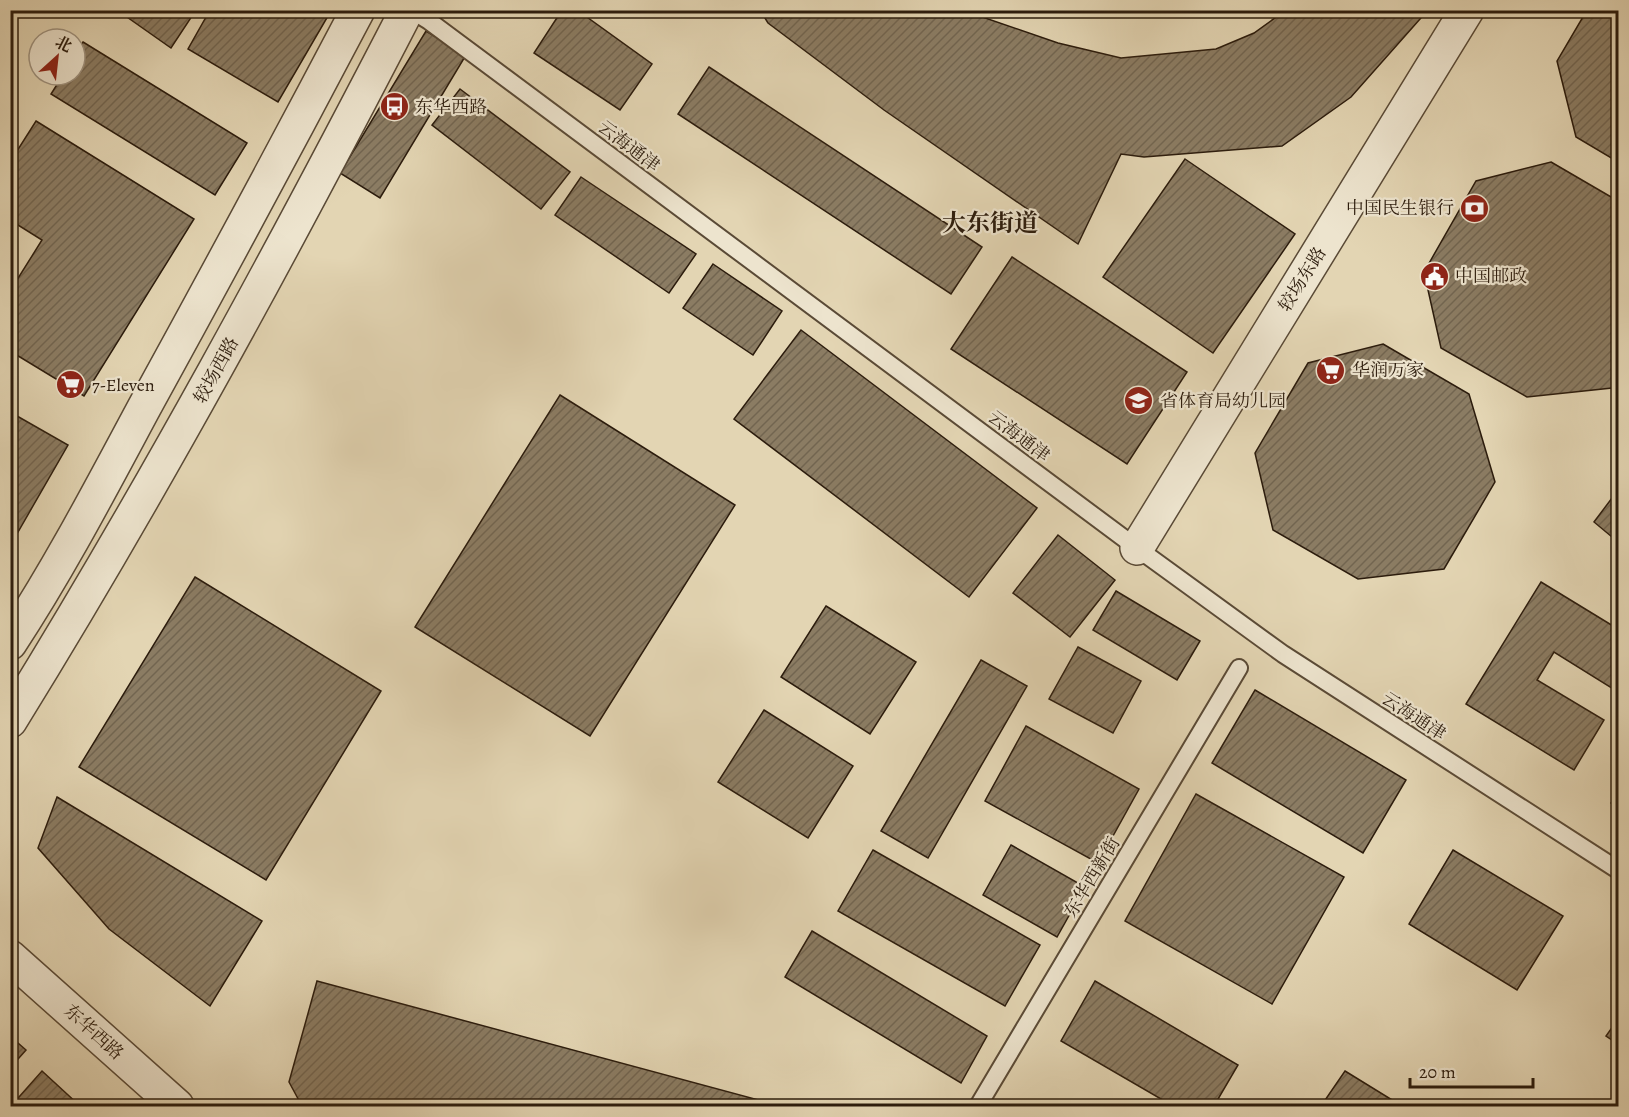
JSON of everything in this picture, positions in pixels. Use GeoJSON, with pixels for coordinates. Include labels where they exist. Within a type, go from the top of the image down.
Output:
{"type":"FeatureCollection","features":[{"type":"Feature","properties":{"kind":"street"},"geometry":{"type":"LineString","coordinates":[[12,636],[66,550],[235,243],[358,10]]}},
{"type":"Feature","properties":{"kind":"street","name":"较场西路"},"geometry":{"type":"LineString","coordinates":[[10,721],[63,636],[206,389],[409,10]]}},
{"type":"Feature","properties":{"kind":"street","name":"较场东路"},"geometry":{"type":"LineString","coordinates":[[1137,548],[1467,10]]}},
{"type":"Feature","properties":{"kind":"street","name":"东华西路"},"geometry":{"type":"LineString","coordinates":[[10,957],[177,1107]]}},
{"type":"Feature","properties":{"kind":"lane","name":"云海通津"},"geometry":{"type":"LineString","coordinates":[[409,10],[429,21],[1282,654],[1618,870]]}},
{"type":"Feature","properties":{"kind":"lane","name":"东华西新街"},"geometry":{"type":"LineString","coordinates":[[978,1107],[1239,668]]}},
{"type":"Feature","properties":{"kind":"building"},"geometry":{"type":"Polygon","coordinates":[[[117,10],[196,10],[171,48],[117,10]]]}},
{"type":"Feature","properties":{"kind":"building"},"geometry":{"type":"Polygon","coordinates":[[[210,10],[318,10],[328,16],[278,102],[188,49],[210,10]]]}},
{"type":"Feature","properties":{"kind":"building"},"geometry":{"type":"Polygon","coordinates":[[[562,10],[577,10],[652,64],[620,110],[534,53],[562,10]]]}},
{"type":"Feature","properties":{"kind":"building"},"geometry":{"type":"Polygon","coordinates":[[[760,10],[962,10],[1058,43],[1121,58],[1216,49],[1254,33],[1286,10],[1428,10],[1351,97],[1282,146],[1144,157],[1121,154],[1078,244],[884,110],[768,23],[760,10]]]}},
{"type":"Feature","properties":{"kind":"building"},"geometry":{"type":"Polygon","coordinates":[[[1587,10],[1618,10],[1618,162],[1576,137],[1557,61],[1587,10]]]}},
{"type":"Feature","properties":{"kind":"building"},"geometry":{"type":"Polygon","coordinates":[[[426,31],[466,55],[380,198],[340,173],[426,31]]]}},
{"type":"Feature","properties":{"kind":"building"},"geometry":{"type":"Polygon","coordinates":[[[87,44],[247,143],[215,195],[51,94],[55,87],[87,87],[87,44]]]}},
{"type":"Feature","properties":{"kind":"building"},"geometry":{"type":"Polygon","coordinates":[[[709,67],[982,247],[951,294],[678,114],[709,67]]]}},
{"type":"Feature","properties":{"kind":"building"},"geometry":{"type":"Polygon","coordinates":[[[460,89],[570,172],[541,209],[432,125],[460,89]]]}},
{"type":"Feature","properties":{"kind":"building"},"geometry":{"type":"Polygon","coordinates":[[[36,121],[194,219],[84,396],[10,351],[10,291],[42,240],[10,220],[10,162],[36,121]]]}},
{"type":"Feature","properties":{"kind":"building"},"geometry":{"type":"Polygon","coordinates":[[[1185,159],[1295,234],[1213,353],[1103,277],[1185,159]]]}},
{"type":"Feature","properties":{"kind":"building"},"geometry":{"type":"Polygon","coordinates":[[[1551,162],[1618,201],[1618,377],[1612,388],[1527,397],[1441,348],[1424,272],[1476,181],[1551,162]]]}},
{"type":"Feature","properties":{"kind":"building"},"geometry":{"type":"Polygon","coordinates":[[[581,177],[696,254],[669,293],[555,215],[581,177]]]}},
{"type":"Feature","properties":{"kind":"building"},"geometry":{"type":"Polygon","coordinates":[[[1012,257],[1187,372],[1127,464],[951,349],[1012,257]]]}},
{"type":"Feature","properties":{"kind":"building"},"geometry":{"type":"Polygon","coordinates":[[[713,264],[782,311],[753,355],[683,308],[713,264]]]}},
{"type":"Feature","properties":{"kind":"building"},"geometry":{"type":"Polygon","coordinates":[[[801,330],[1037,508],[969,597],[734,419],[801,330]]]}},
{"type":"Feature","properties":{"kind":"building"},"geometry":{"type":"Polygon","coordinates":[[[1383,344],[1469,394],[1495,482],[1444,569],[1358,579],[1273,530],[1255,453],[1308,363],[1383,344]]]}},
{"type":"Feature","properties":{"kind":"building"},"geometry":{"type":"Polygon","coordinates":[[[560,395],[735,505],[590,736],[415,627],[560,395]]]}},
{"type":"Feature","properties":{"kind":"building"},"geometry":{"type":"Polygon","coordinates":[[[10,412],[68,445],[10,546],[10,412]]]}},
{"type":"Feature","properties":{"kind":"building"},"geometry":{"type":"Polygon","coordinates":[[[1618,490],[1618,542],[1594,522],[1618,490]]]}},
{"type":"Feature","properties":{"kind":"building"},"geometry":{"type":"Polygon","coordinates":[[[1058,535],[1115,580],[1070,637],[1013,593],[1058,535]]]}},
{"type":"Feature","properties":{"kind":"building"},"geometry":{"type":"Polygon","coordinates":[[[195,577],[381,691],[266,880],[79,767],[195,577]]]}},
{"type":"Feature","properties":{"kind":"building"},"geometry":{"type":"Polygon","coordinates":[[[1541,582],[1618,629],[1618,692],[1554,652],[1537,680],[1604,720],[1574,770],[1466,704],[1541,582]]]}},
{"type":"Feature","properties":{"kind":"building"},"geometry":{"type":"Polygon","coordinates":[[[1116,591],[1200,641],[1177,680],[1093,630],[1116,591]]]}},
{"type":"Feature","properties":{"kind":"building"},"geometry":{"type":"Polygon","coordinates":[[[826,606],[916,662],[870,734],[781,677],[826,606]]]}},
{"type":"Feature","properties":{"kind":"building"},"geometry":{"type":"Polygon","coordinates":[[[1078,647],[1141,681],[1113,733],[1049,699],[1078,647]]]}},
{"type":"Feature","properties":{"kind":"building"},"geometry":{"type":"Polygon","coordinates":[[[981,660],[1027,686],[928,858],[881,831],[981,660]]]}},
{"type":"Feature","properties":{"kind":"building"},"geometry":{"type":"Polygon","coordinates":[[[1255,690],[1406,780],[1363,853],[1212,763],[1255,690]]]}},
{"type":"Feature","properties":{"kind":"building"},"geometry":{"type":"Polygon","coordinates":[[[764,710],[853,766],[808,838],[718,782],[764,710]]]}},
{"type":"Feature","properties":{"kind":"building"},"geometry":{"type":"Polygon","coordinates":[[[1026,726],[1139,789],[1098,863],[985,801],[1026,726]]]}},
{"type":"Feature","properties":{"kind":"building"},"geometry":{"type":"Polygon","coordinates":[[[1618,791],[1618,808],[1611,803],[1618,791]]]}},
{"type":"Feature","properties":{"kind":"building"},"geometry":{"type":"Polygon","coordinates":[[[1196,794],[1344,877],[1272,1004],[1125,921],[1196,794]]]}},
{"type":"Feature","properties":{"kind":"building"},"geometry":{"type":"Polygon","coordinates":[[[57,797],[262,921],[210,1006],[109,929],[38,848],[57,797]]]}},
{"type":"Feature","properties":{"kind":"building"},"geometry":{"type":"Polygon","coordinates":[[[1011,845],[1085,887],[1057,937],[983,895],[1011,845]]]}},
{"type":"Feature","properties":{"kind":"building"},"geometry":{"type":"Polygon","coordinates":[[[873,850],[1040,945],[1005,1006],[838,911],[873,850]]]}},
{"type":"Feature","properties":{"kind":"building"},"geometry":{"type":"Polygon","coordinates":[[[1453,850],[1563,916],[1517,990],[1409,924],[1453,850]]]}},
{"type":"Feature","properties":{"kind":"building"},"geometry":{"type":"Polygon","coordinates":[[[812,931],[987,1036],[961,1083],[785,977],[812,931]]]}},
{"type":"Feature","properties":{"kind":"building"},"geometry":{"type":"Polygon","coordinates":[[[317,981],[781,1106],[302,1106],[289,1082],[317,981]]]}},
{"type":"Feature","properties":{"kind":"building"},"geometry":{"type":"Polygon","coordinates":[[[1095,981],[1238,1065],[1214,1106],[1173,1106],[1061,1041],[1095,981]]]}},
{"type":"Feature","properties":{"kind":"building"},"geometry":{"type":"Polygon","coordinates":[[[1618,1019],[1618,1044],[1606,1036],[1618,1019]]]}},
{"type":"Feature","properties":{"kind":"building"},"geometry":{"type":"Polygon","coordinates":[[[10,1036],[26,1050],[10,1068],[10,1036]]]}},
{"type":"Feature","properties":{"kind":"building"},"geometry":{"type":"Polygon","coordinates":[[[42,1071],[80,1106],[11,1106],[42,1071]]]}},
{"type":"Feature","properties":{"kind":"building"},"geometry":{"type":"Polygon","coordinates":[[[1345,1071],[1402,1106],[1321,1106],[1345,1071]]]}},
{"type":"Feature","properties":{"kind":"place","name":"东华西路"},"geometry":{"type":"Point","coordinates":[394,107]}},
{"type":"Feature","properties":{"kind":"place","name":"中国民生银行"},"geometry":{"type":"Point","coordinates":[1475,208]}},
{"type":"Feature","properties":{"kind":"place","name":"中国邮政"},"geometry":{"type":"Point","coordinates":[1434,276]}},
{"type":"Feature","properties":{"kind":"place","name":"华润万家"},"geometry":{"type":"Point","coordinates":[1331,370]}},
{"type":"Feature","properties":{"kind":"place","name":"7-Eleven"},"geometry":{"type":"Point","coordinates":[71,385]}},
{"type":"Feature","properties":{"kind":"place","name":"省体育局幼儿园"},"geometry":{"type":"Point","coordinates":[1139,401]}},
{"type":"Feature","properties":{"kind":"district","name":"大东街道"},"geometry":{"type":"Point","coordinates":[990,223]}}]}
